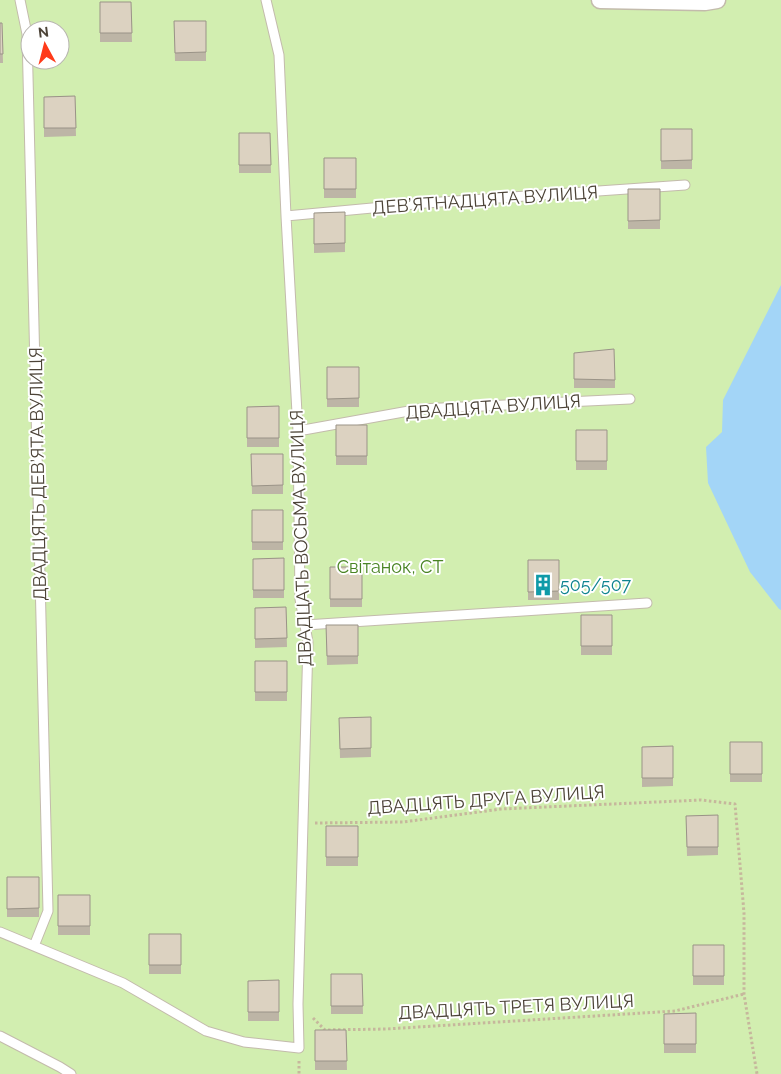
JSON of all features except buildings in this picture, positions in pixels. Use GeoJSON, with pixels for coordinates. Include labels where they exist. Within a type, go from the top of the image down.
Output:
{"type":"FeatureCollection","features":[{"type":"Feature","properties":{"kind":"street"},"geometry":{"type":"LineString","coordinates":[[600,0],[708,1]]}},
{"type":"Feature","properties":{"kind":"lane","name":"ДВАДЦЯТЬ ДЕВ’ЯТА ВУЛИЦЯ"},"geometry":{"type":"LineString","coordinates":[[20,0],[27,34],[48,911],[34,946]]}},
{"type":"Feature","properties":{"kind":"lane","name":"ДВАДЦАТЬ ВОСЬМА ВУЛИЦЯ"},"geometry":{"type":"LineString","coordinates":[[34,946],[123,983],[206,1031],[244,1042],[299,1048],[298,1004],[302,823],[308,642],[300,600],[298,431],[279,55],[266,0]]}},
{"type":"Feature","properties":{"kind":"lane","name":"ДЕВ’ЯТНАДЦЯТА ВУЛИЦЯ"},"geometry":{"type":"LineString","coordinates":[[286,216],[426,203],[685,185]]}},
{"type":"Feature","properties":{"kind":"lane","name":"ДВАДЦЯТА ВУЛИЦЯ"},"geometry":{"type":"LineString","coordinates":[[298,431],[420,409],[630,399]]}},
{"type":"Feature","properties":{"kind":"lane"},"geometry":{"type":"LineString","coordinates":[[305,625],[647,602]]}},
{"type":"Feature","properties":{"kind":"lane"},"geometry":{"type":"LineString","coordinates":[[0,932],[34,946]]}},
{"type":"Feature","properties":{"kind":"lane"},"geometry":{"type":"LineString","coordinates":[[0,1036],[60,1071],[71,1074]]}},
{"type":"Feature","properties":{"kind":"path","name":"ДВАДЦЯТЬ ДРУГА ВУЛИЦЯ"},"geometry":{"type":"LineString","coordinates":[[302,823],[403,822],[501,809],[701,800],[735,804],[744,914],[744,994]]}},
{"type":"Feature","properties":{"kind":"path","name":"ДВАДЦЯТЬ ТРЕТЯ ВУЛИЦЯ"},"geometry":{"type":"LineString","coordinates":[[298,1004],[325,1030],[386,1029],[675,1011],[744,994]]}},
{"type":"Feature","properties":{"kind":"path"},"geometry":{"type":"LineString","coordinates":[[744,994],[757,1074]]}},
{"type":"Feature","properties":{"kind":"green space","name":"Світанок, СТ"},"geometry":{"type":"Polygon","coordinates":[[[0,0],[781,0],[781,1074],[0,1074],[0,0]]]}},
{"type":"Feature","properties":{"kind":"water"},"geometry":{"type":"Polygon","coordinates":[[[781,285],[781,610],[750,572],[708,483],[706,447],[722,432],[723,400],[781,285]]]}},
{"type":"Feature","properties":{"kind":"place","name":"505/507"},"geometry":{"type":"Point","coordinates":[543,585]}}]}
